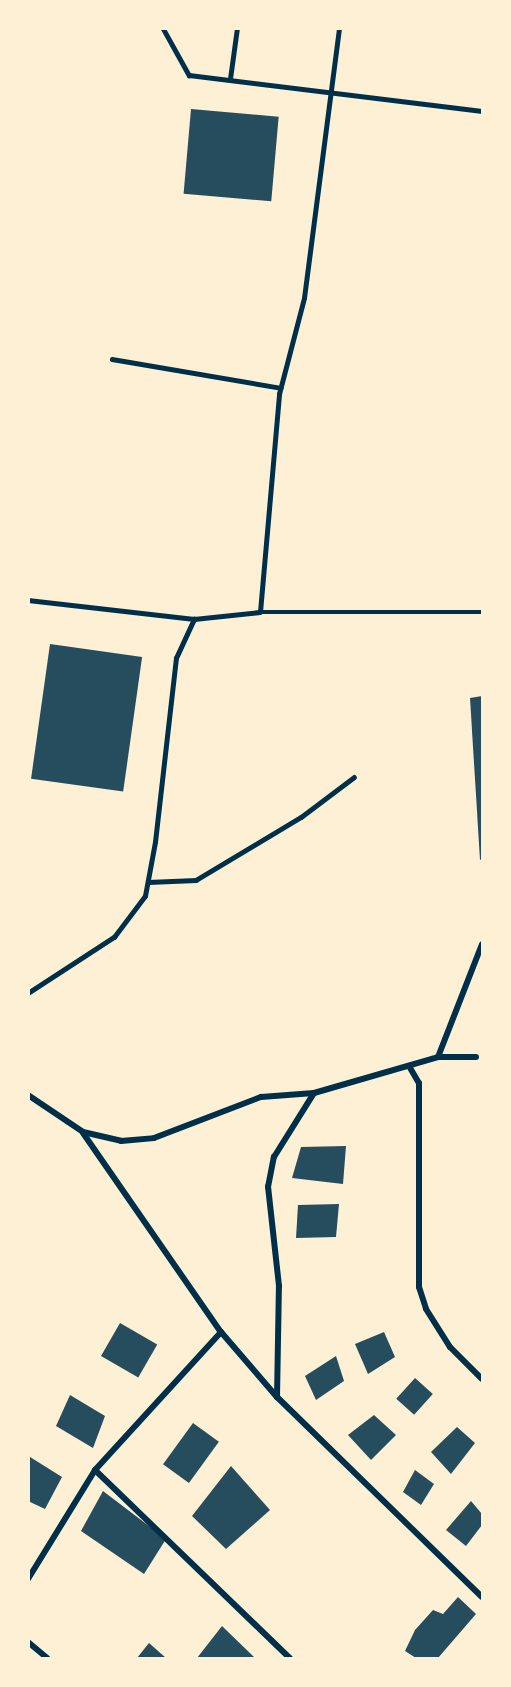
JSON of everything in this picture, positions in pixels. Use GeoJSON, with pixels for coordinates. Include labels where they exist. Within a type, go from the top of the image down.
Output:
{"type":"FeatureCollection","features":[{"type":"Feature","properties":{"kind":"street"},"geometry":{"type":"LineString","coordinates":[[438,1057],[483,944]]}},
{"type":"Feature","properties":{"kind":"street"},"geometry":{"type":"LineString","coordinates":[[28,1095],[83,1132],[121,1141],[154,1138],[261,1097],[314,1093],[438,1057],[476,1057]]}},
{"type":"Feature","properties":{"kind":"street"},"geometry":{"type":"LineString","coordinates":[[409,1066],[419,1083],[419,1287],[426,1308],[450,1347],[483,1379]]}},
{"type":"Feature","properties":{"kind":"street"},"geometry":{"type":"LineString","coordinates":[[277,1397],[279,1286],[268,1187],[274,1157],[314,1093]]}},
{"type":"Feature","properties":{"kind":"street"},"geometry":{"type":"LineString","coordinates":[[83,1132],[221,1332],[277,1397],[483,1598]]}},
{"type":"Feature","properties":{"kind":"street"},"geometry":{"type":"LineString","coordinates":[[28,1579],[95,1470],[221,1332]]}},
{"type":"Feature","properties":{"kind":"street"},"geometry":{"type":"LineString","coordinates":[[95,1470],[283,1656],[290,1659]]}},
{"type":"Feature","properties":{"kind":"street"},"geometry":{"type":"LineString","coordinates":[[28,1642],[47,1659]]}},
{"type":"Feature","properties":{"kind":"lane"},"geometry":{"type":"LineString","coordinates":[[163,28],[189,75],[332,89],[483,111]]}},
{"type":"Feature","properties":{"kind":"lane"},"geometry":{"type":"LineString","coordinates":[[230,79],[237,28]]}},
{"type":"Feature","properties":{"kind":"lane"},"geometry":{"type":"LineString","coordinates":[[260,612],[281,388],[304,298],[339,28]]}},
{"type":"Feature","properties":{"kind":"lane"},"geometry":{"type":"LineString","coordinates":[[112,359],[281,388]]}},
{"type":"Feature","properties":{"kind":"lane"},"geometry":{"type":"LineString","coordinates":[[28,600],[194,619],[260,612],[483,612]]}},
{"type":"Feature","properties":{"kind":"lane"},"geometry":{"type":"LineString","coordinates":[[28,993],[114,937],[145,896],[176,658],[194,619]]}},
{"type":"Feature","properties":{"kind":"lane"},"geometry":{"type":"LineString","coordinates":[[148,882],[196,880],[301,817],[354,777]]}},
{"type":"Feature","properties":{"kind":"building"},"geometry":{"type":"Polygon","coordinates":[[[191,109],[279,117],[271,201],[184,194],[191,109]]]}},
{"type":"Feature","properties":{"kind":"building"},"geometry":{"type":"Polygon","coordinates":[[[50,644],[142,657],[123,792],[31,779],[50,644]]]}},
{"type":"Feature","properties":{"kind":"building"},"geometry":{"type":"Polygon","coordinates":[[[482,696],[482,859],[480,860],[470,698],[482,696]]]}},
{"type":"Feature","properties":{"kind":"building"},"geometry":{"type":"Polygon","coordinates":[[[346,1146],[343,1184],[292,1178],[301,1147],[346,1146]]]}},
{"type":"Feature","properties":{"kind":"building"},"geometry":{"type":"Polygon","coordinates":[[[339,1204],[336,1237],[296,1238],[298,1205],[339,1204]]]}},
{"type":"Feature","properties":{"kind":"building"},"geometry":{"type":"Polygon","coordinates":[[[120,1323],[157,1344],[138,1377],[101,1356],[120,1323]]]}},
{"type":"Feature","properties":{"kind":"building"},"geometry":{"type":"Polygon","coordinates":[[[384,1332],[395,1357],[368,1374],[355,1344],[384,1332]]]}},
{"type":"Feature","properties":{"kind":"building"},"geometry":{"type":"Polygon","coordinates":[[[336,1356],[344,1381],[316,1400],[305,1376],[336,1356]]]}},
{"type":"Feature","properties":{"kind":"building"},"geometry":{"type":"Polygon","coordinates":[[[415,1378],[433,1394],[414,1415],[396,1399],[415,1378]]]}},
{"type":"Feature","properties":{"kind":"building"},"geometry":{"type":"Polygon","coordinates":[[[70,1395],[105,1416],[93,1448],[56,1426],[70,1395]]]}},
{"type":"Feature","properties":{"kind":"building"},"geometry":{"type":"Polygon","coordinates":[[[374,1415],[396,1435],[371,1460],[348,1435],[374,1415]]]}},
{"type":"Feature","properties":{"kind":"building"},"geometry":{"type":"Polygon","coordinates":[[[193,1423],[219,1442],[189,1483],[163,1464],[193,1423]]]}},
{"type":"Feature","properties":{"kind":"building"},"geometry":{"type":"Polygon","coordinates":[[[457,1427],[475,1443],[451,1474],[431,1452],[457,1427]]]}},
{"type":"Feature","properties":{"kind":"building"},"geometry":{"type":"Polygon","coordinates":[[[30,1457],[62,1477],[45,1509],[28,1501],[30,1457]]]}},
{"type":"Feature","properties":{"kind":"building"},"geometry":{"type":"Polygon","coordinates":[[[231,1466],[270,1510],[226,1549],[192,1516],[231,1466]]]}},
{"type":"Feature","properties":{"kind":"building"},"geometry":{"type":"Polygon","coordinates":[[[415,1470],[434,1484],[421,1505],[403,1492],[415,1470]]]}},
{"type":"Feature","properties":{"kind":"building"},"geometry":{"type":"Polygon","coordinates":[[[103,1491],[166,1539],[144,1574],[81,1531],[103,1491]]]}},
{"type":"Feature","properties":{"kind":"building"},"geometry":{"type":"Polygon","coordinates":[[[471,1501],[482,1514],[482,1525],[466,1546],[446,1530],[471,1501]]]}},
{"type":"Feature","properties":{"kind":"building"},"geometry":{"type":"Polygon","coordinates":[[[458,1597],[476,1614],[438,1658],[416,1658],[405,1651],[415,1630],[433,1610],[443,1614],[458,1597]]]}},
{"type":"Feature","properties":{"kind":"building"},"geometry":{"type":"Polygon","coordinates":[[[222,1626],[255,1658],[197,1658],[222,1626]]]}},
{"type":"Feature","properties":{"kind":"building"},"geometry":{"type":"Polygon","coordinates":[[[149,1643],[166,1658],[137,1658],[149,1643]]]}}]}
